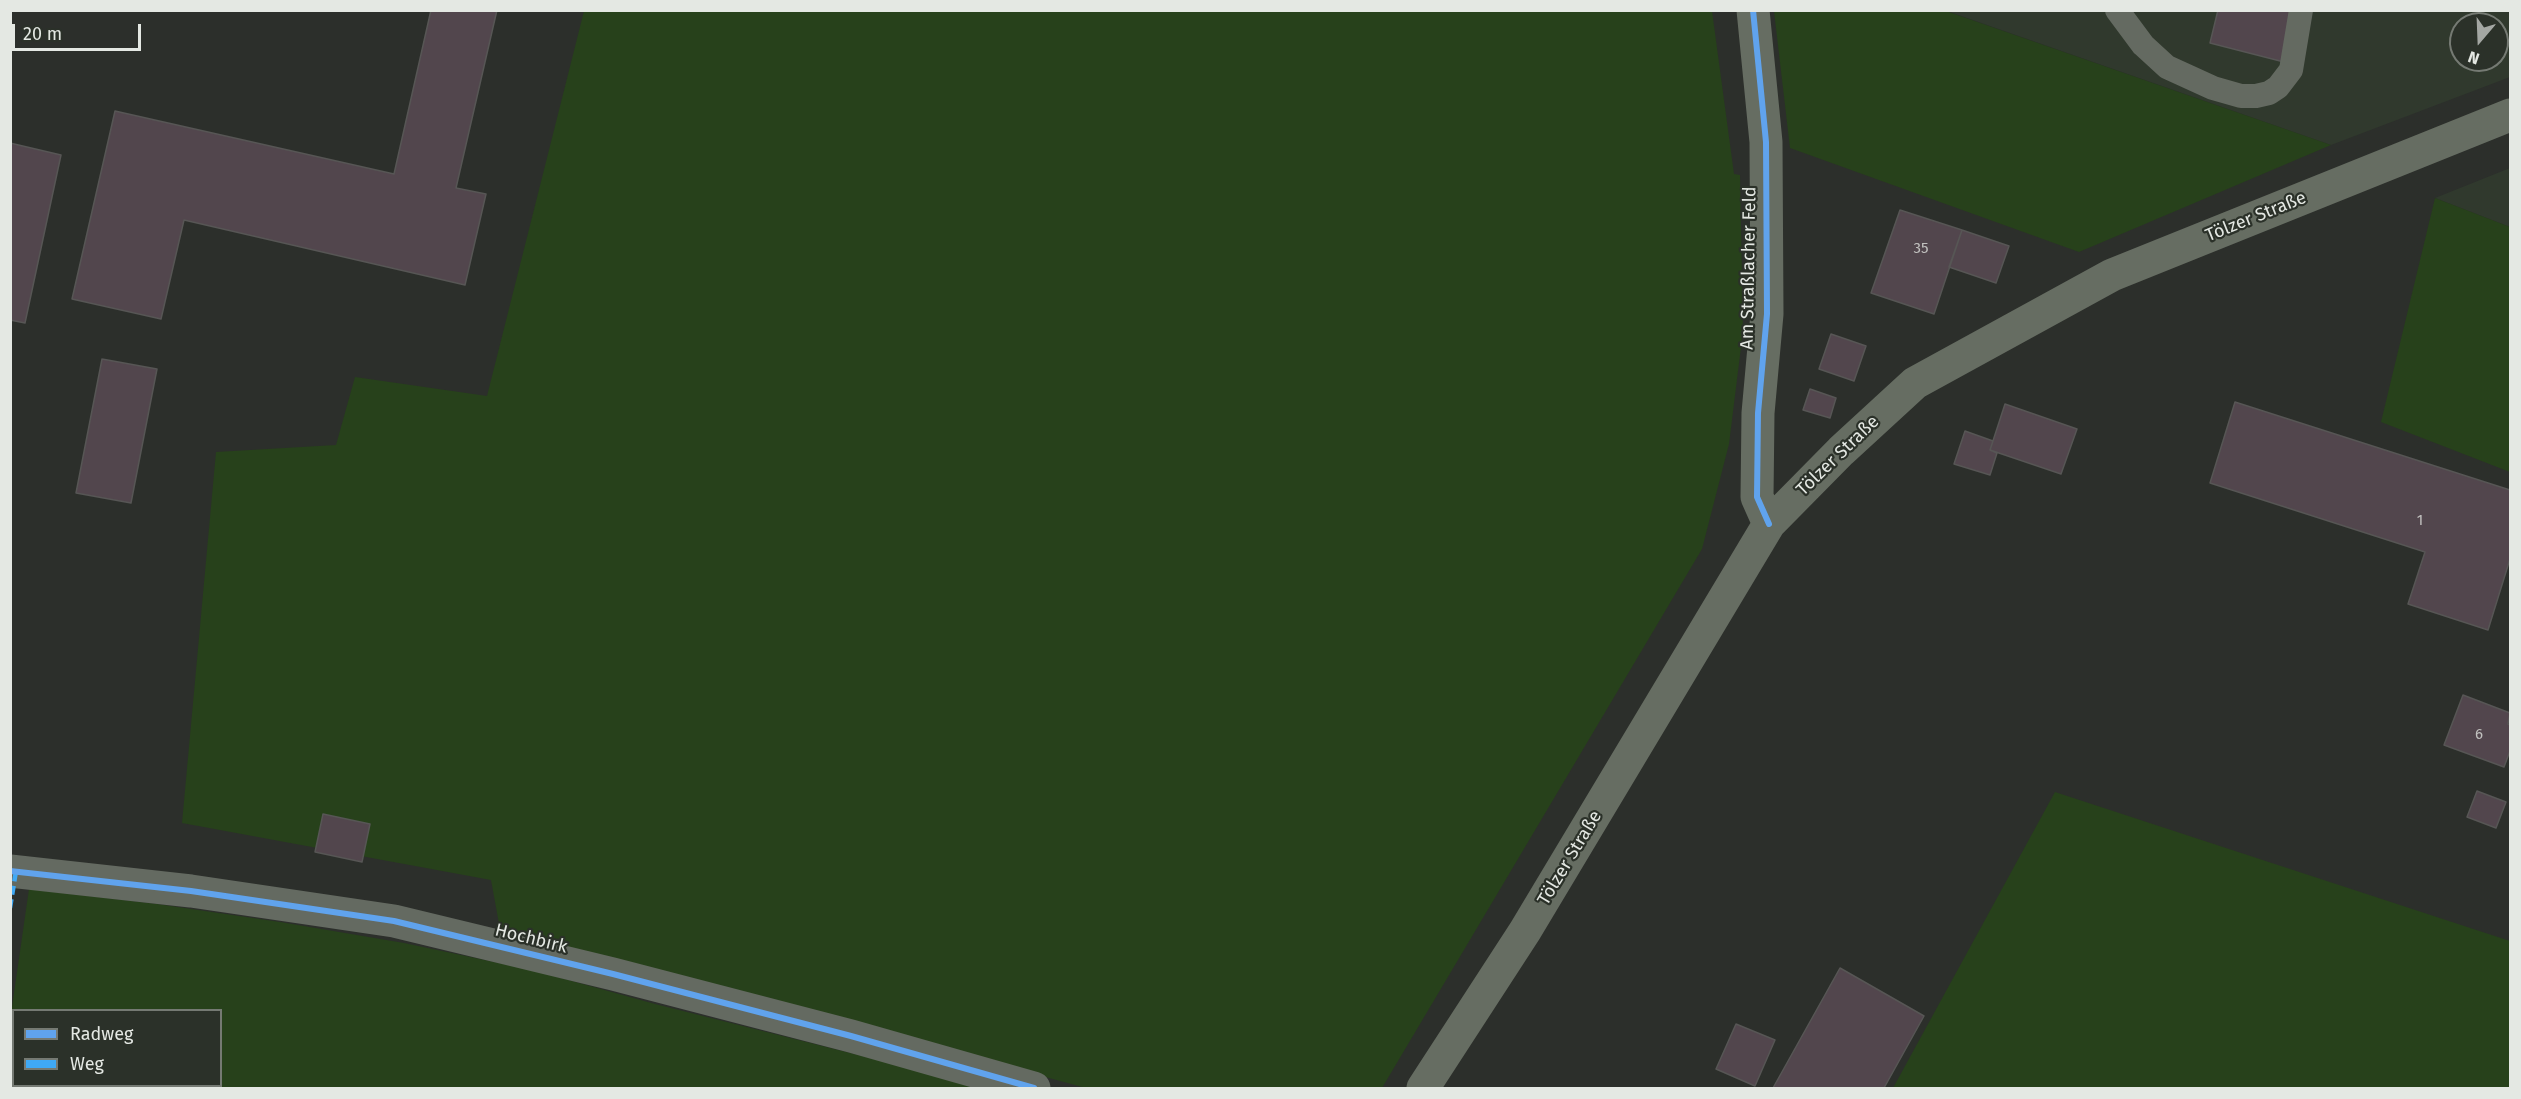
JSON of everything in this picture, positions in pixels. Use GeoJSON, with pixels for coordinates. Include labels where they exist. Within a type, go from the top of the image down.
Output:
{"type":"FeatureCollection","features":[{"type":"Feature","properties":{"kind":"main road","name":"Am Straßlacher Feld"},"geometry":{"type":"LineString","coordinates":[[1753,10],[1766,142],[1767,314],[1758,413],[1757,497],[1769,524]]}},
{"type":"Feature","properties":{"kind":"main road","name":"Tölzer Straße"},"geometry":{"type":"LineString","coordinates":[[1423,1089],[1525,931],[1769,524],[1857,436],[1915,383],[2112,274],[2511,115]]}},
{"type":"Feature","properties":{"kind":"street","name":"Hochbirk"},"geometry":{"type":"LineString","coordinates":[[10,871],[191,891],[394,921],[613,974],[851,1036],[1034,1089]]}},
{"type":"Feature","properties":{"kind":"lane"},"geometry":{"type":"LineString","coordinates":[[2117,10],[2143,45],[2167,67],[2213,88],[2241,96],[2269,93],[2278,87],[2291,70],[2301,10]]}},
{"type":"Feature","properties":{"kind":"shaded area"},"geometry":{"type":"Polygon","coordinates":[[[1947,11],[2510,11],[2510,77],[2331,145],[1947,11]]]}},
{"type":"Feature","properties":{"kind":"shaded area"},"geometry":{"type":"Polygon","coordinates":[[[2510,168],[2510,227],[2435,198],[2510,168]]]}},
{"type":"Feature","properties":{"kind":"green space"},"geometry":{"type":"Polygon","coordinates":[[[584,11],[1712,11],[1734,174],[1740,175],[1743,331],[1729,444],[1702,549],[1382,1088],[1086,1088],[500,929],[491,880],[182,823],[216,452],[336,445],[355,377],[487,396],[584,11]]]}},
{"type":"Feature","properties":{"kind":"green space"},"geometry":{"type":"Polygon","coordinates":[[[1774,11],[1946,11],[2331,145],[2079,252],[1790,148],[1774,11]]]}},
{"type":"Feature","properties":{"kind":"green space"},"geometry":{"type":"Polygon","coordinates":[[[2435,198],[2510,227],[2510,472],[2381,422],[2435,198]]]}},
{"type":"Feature","properties":{"kind":"green space"},"geometry":{"type":"Polygon","coordinates":[[[2055,792],[2510,941],[2510,1088],[1893,1088],[2055,792]]]}},
{"type":"Feature","properties":{"kind":"green space"},"geometry":{"type":"Polygon","coordinates":[[[29,889],[157,904],[404,943],[532,970],[980,1088],[11,1088],[11,1014],[29,889]]]}},
{"type":"Feature","properties":{"kind":"building"},"geometry":{"type":"Polygon","coordinates":[[[431,10],[497,10],[456,188],[486,194],[465,285],[184,220],[161,319],[72,299],[115,111],[394,174],[431,10]]]}},
{"type":"Feature","properties":{"kind":"building"},"geometry":{"type":"Polygon","coordinates":[[[2218,10],[2297,10],[2284,62],[2210,43],[2218,10]]]}},
{"type":"Feature","properties":{"kind":"building"},"geometry":{"type":"Polygon","coordinates":[[[10,143],[61,155],[25,323],[10,320],[10,143]]]}},
{"type":"Feature","properties":{"kind":"building"},"geometry":{"type":"Polygon","coordinates":[[[1900,210],[1962,230],[1934,314],[1871,293],[1900,210]]]}},
{"type":"Feature","properties":{"kind":"building"},"geometry":{"type":"Polygon","coordinates":[[[1962,230],[2009,246],[1996,283],[1949,267],[1962,230]]]}},
{"type":"Feature","properties":{"kind":"building"},"geometry":{"type":"Polygon","coordinates":[[[1831,334],[1866,346],[1854,381],[1819,369],[1831,334]]]}},
{"type":"Feature","properties":{"kind":"building"},"geometry":{"type":"Polygon","coordinates":[[[102,359],[157,369],[131,503],[76,493],[102,359]]]}},
{"type":"Feature","properties":{"kind":"building"},"geometry":{"type":"Polygon","coordinates":[[[1810,389],[1836,398],[1830,418],[1803,410],[1810,389]]]}},
{"type":"Feature","properties":{"kind":"building"},"geometry":{"type":"Polygon","coordinates":[[[2235,402],[2510,490],[2510,559],[2488,630],[2408,604],[2425,552],[2210,483],[2235,402]]]}},
{"type":"Feature","properties":{"kind":"building"},"geometry":{"type":"Polygon","coordinates":[[[2005,404],[2077,429],[2061,474],[1990,450],[2005,404]]]}},
{"type":"Feature","properties":{"kind":"building"},"geometry":{"type":"Polygon","coordinates":[[[1965,431],[1993,441],[1990,450],[1997,453],[1990,475],[1954,464],[1965,431]]]}},
{"type":"Feature","properties":{"kind":"building"},"geometry":{"type":"Polygon","coordinates":[[[2463,695],[2510,713],[2508,724],[2510,725],[2510,751],[2504,767],[2444,745],[2463,695]]]}},
{"type":"Feature","properties":{"kind":"building"},"geometry":{"type":"Polygon","coordinates":[[[2477,791],[2506,802],[2496,828],[2467,817],[2477,791]]]}},
{"type":"Feature","properties":{"kind":"building"},"geometry":{"type":"Polygon","coordinates":[[[323,814],[370,824],[362,862],[315,852],[323,814]]]}},
{"type":"Feature","properties":{"kind":"building"},"geometry":{"type":"Polygon","coordinates":[[[1840,968],[1924,1016],[1884,1088],[1773,1088],[1840,968]]]}},
{"type":"Feature","properties":{"kind":"building"},"geometry":{"type":"Polygon","coordinates":[[[1736,1024],[1775,1040],[1755,1086],[1716,1069],[1736,1024]]]}},
{"type":"Feature","properties":{"kind":"marked path"},"geometry":{"type":"LineString","coordinates":[[10,908],[16,871]]}},
{"type":"Feature","properties":{"kind":"cycle path"},"geometry":{"type":"LineString","coordinates":[[1753,10],[1766,142],[1767,314],[1758,413],[1757,497],[1769,524]]}},
{"type":"Feature","properties":{"kind":"cycle path"},"geometry":{"type":"LineString","coordinates":[[10,871],[191,891],[394,921],[613,974],[851,1036],[1034,1088]]}}]}
